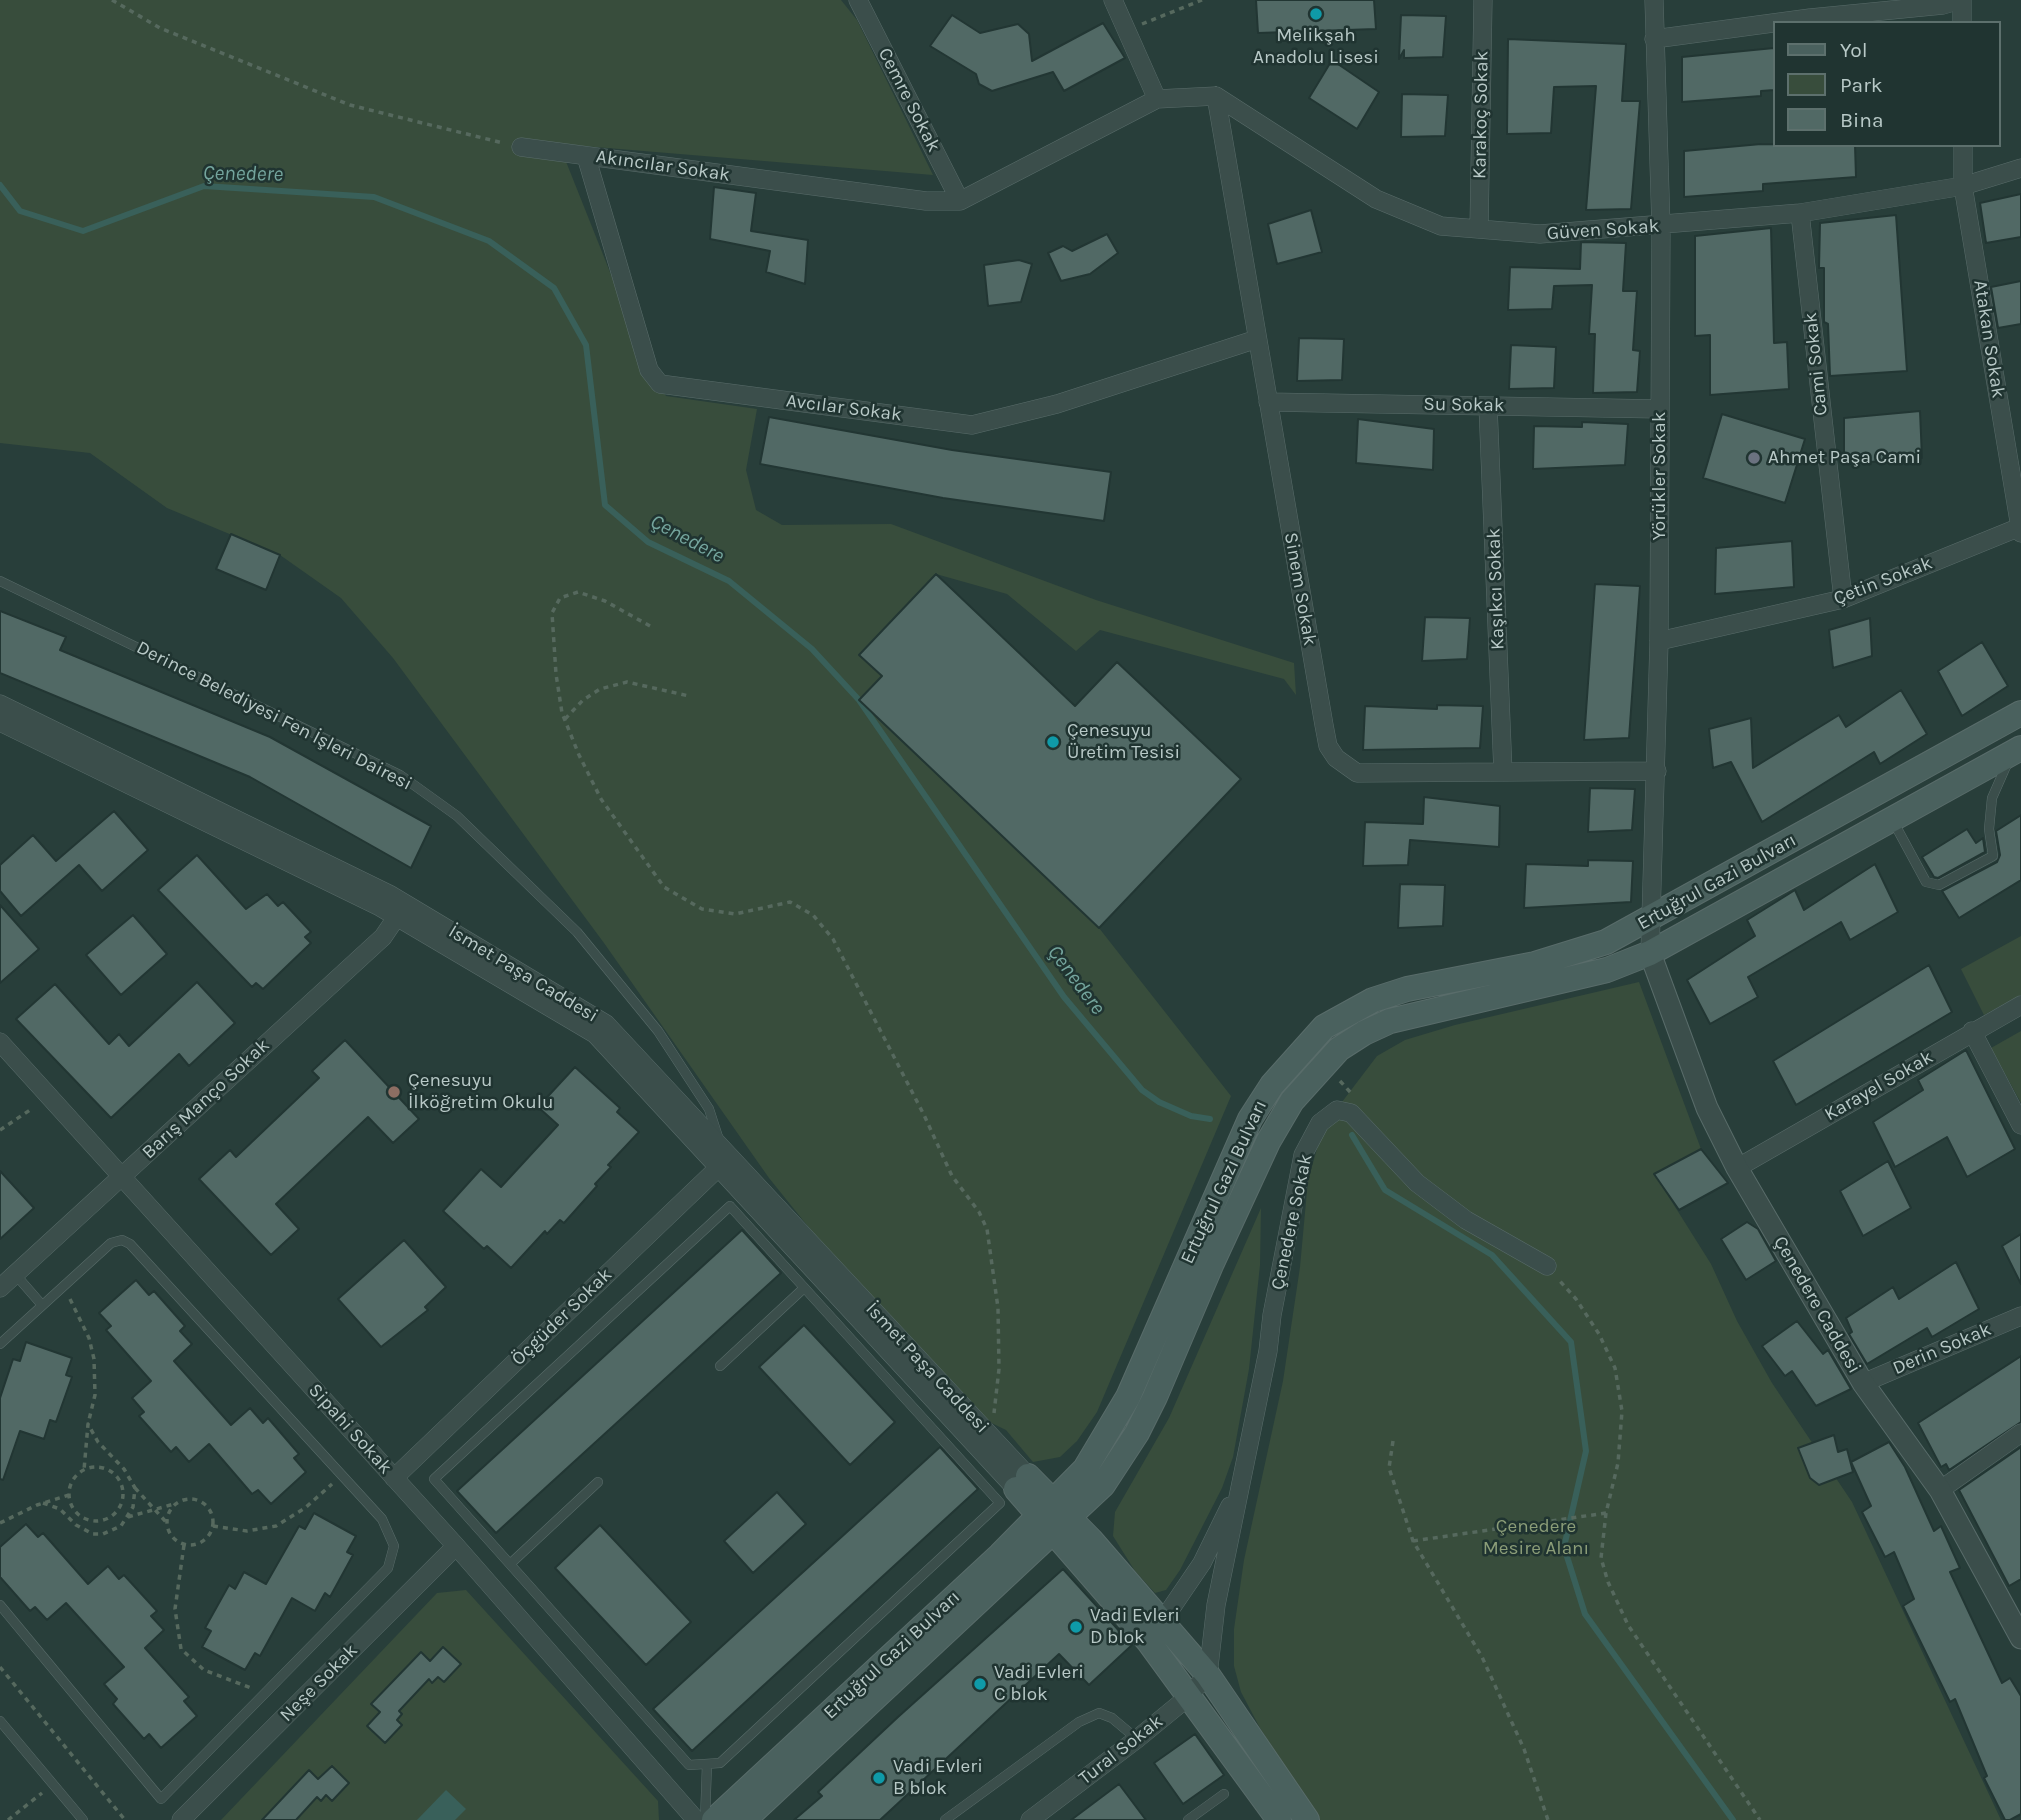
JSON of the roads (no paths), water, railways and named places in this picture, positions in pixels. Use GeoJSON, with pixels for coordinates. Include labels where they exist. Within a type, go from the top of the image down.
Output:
{"type":"FeatureCollection","features":[{"type":"Feature","properties":{"kind":"main road","name":"Ertuğrul Gazi Bulvarı"},"geometry":{"type":"LineString","coordinates":[[1094,1477],[1250,1119],[1272,1085],[1324,1027],[1373,1000],[1407,989],[1574,954],[1652,919],[2021,713]]}},
{"type":"Feature","properties":{"kind":"main road","name":"Ertuğrul Gazi Bulvarı"},"geometry":{"type":"LineString","coordinates":[[714,1820],[1007,1563],[1055,1519],[1138,1433],[1268,1142],[1292,1101],[1325,1063],[1364,1032],[1390,1021],[1607,970],[1650,953],[2016,751]]}},
{"type":"Feature","properties":{"kind":"main road"},"geometry":{"type":"LineString","coordinates":[[1022,1483],[1094,1477],[1093,1514],[1081,1547]]}},
{"type":"Feature","properties":{"kind":"main road"},"geometry":{"type":"LineString","coordinates":[[1022,1483],[1155,1632],[1208,1675],[1307,1820]]}},
{"type":"Feature","properties":{"kind":"main road"},"geometry":{"type":"LineString","coordinates":[[1022,1483],[1007,1563],[1081,1547]]}},
{"type":"Feature","properties":{"kind":"main road","name":"Ertuğrul Gazi Bulvarı"},"geometry":{"type":"LineString","coordinates":[[744,1820],[1007,1563]]}},
{"type":"Feature","properties":{"kind":"main road"},"geometry":{"type":"LineString","coordinates":[[1155,1632],[1189,1695],[1279,1820]]}},
{"type":"Feature","properties":{"kind":"street","name":"Cemre Sokak"},"geometry":{"type":"LineString","coordinates":[[858,0],[960,201]]}},
{"type":"Feature","properties":{"kind":"street"},"geometry":{"type":"LineString","coordinates":[[1113,0],[1157,99]]}},
{"type":"Feature","properties":{"kind":"street","name":"Karakoç Sokak"},"geometry":{"type":"LineString","coordinates":[[1479,229],[1483,0]]}},
{"type":"Feature","properties":{"kind":"street","name":"Yörükler Sokak"},"geometry":{"type":"LineString","coordinates":[[1650,953],[1659,641],[1661,227],[1654,0]]}},
{"type":"Feature","properties":{"kind":"street"},"geometry":{"type":"LineString","coordinates":[[1788,21],[1943,5],[1961,0],[1962,21]]}},
{"type":"Feature","properties":{"kind":"street"},"geometry":{"type":"LineString","coordinates":[[1654,39],[1772,23]]}},
{"type":"Feature","properties":{"kind":"street","name":"Akıncılar Sokak"},"geometry":{"type":"LineString","coordinates":[[521,147],[926,201],[960,201],[1157,99],[1216,96]]}},
{"type":"Feature","properties":{"kind":"street","name":"Güven Sokak"},"geometry":{"type":"LineString","coordinates":[[1216,96],[1376,199],[1441,226],[1540,234],[1661,227],[1800,213],[1963,186],[2021,168]]}},
{"type":"Feature","properties":{"kind":"street","name":"Sinem Sokak"},"geometry":{"type":"LineString","coordinates":[[1216,96],[1328,746],[1336,758],[1357,773],[1657,771]]}},
{"type":"Feature","properties":{"kind":"street","name":"Atakan Sokak"},"geometry":{"type":"LineString","coordinates":[[1963,147],[1963,186],[2021,530]]}},
{"type":"Feature","properties":{"kind":"street","name":"Avcılar Sokak"},"geometry":{"type":"LineString","coordinates":[[586,156],[649,370],[660,384],[972,425],[1057,404],[1257,340]]}},
{"type":"Feature","properties":{"kind":"street","name":"Cami Sokak"},"geometry":{"type":"LineString","coordinates":[[1800,213],[1843,599]]}},
{"type":"Feature","properties":{"kind":"street","name":"Su Sokak"},"geometry":{"type":"LineString","coordinates":[[1268,402],[1660,409]]}},
{"type":"Feature","properties":{"kind":"street","name":"Kaşıkcı Sokak"},"geometry":{"type":"LineString","coordinates":[[1488,406],[1503,772]]}},
{"type":"Feature","properties":{"kind":"street","name":"Çetin Sokak"},"geometry":{"type":"LineString","coordinates":[[1659,641],[1843,599],[2021,530]]}},
{"type":"Feature","properties":{"kind":"street","name":"İsmet Paşa Caddesi"},"geometry":{"type":"LineString","coordinates":[[0,704],[401,910],[595,1034],[991,1436],[1022,1483]]}},
{"type":"Feature","properties":{"kind":"street","name":"İsmet Paşa Caddesi"},"geometry":{"type":"LineString","coordinates":[[0,722],[401,910]]}},
{"type":"Feature","properties":{"kind":"street","name":"Barış Manço Sokak"},"geometry":{"type":"LineString","coordinates":[[0,1288],[383,936],[401,910]]}},
{"type":"Feature","properties":{"kind":"street","name":"Çenedere Caddesi"},"geometry":{"type":"LineString","coordinates":[[1650,953],[1707,1108],[1737,1168],[1863,1383],[1940,1490],[2021,1638]]}},
{"type":"Feature","properties":{"kind":"street","name":"Karayel Sokak"},"geometry":{"type":"LineString","coordinates":[[1737,1168],[2021,1005]]}},
{"type":"Feature","properties":{"kind":"street"},"geometry":{"type":"LineString","coordinates":[[1972,1031],[2021,1125]]}},
{"type":"Feature","properties":{"kind":"street","name":"Sipahi Sokak"},"geometry":{"type":"LineString","coordinates":[[0,1042],[456,1546],[696,1820]]}},
{"type":"Feature","properties":{"kind":"street","name":"Çenedere Sokak"},"geometry":{"type":"LineString","coordinates":[[1208,1675],[1216,1605],[1303,1155],[1320,1124],[1337,1110],[1351,1113],[1417,1183],[1466,1220],[1546,1266]]}},
{"type":"Feature","properties":{"kind":"street","name":"İsmet Paşa Caddesi"},"geometry":{"type":"LineString","coordinates":[[721,1159],[1022,1483]]}},
{"type":"Feature","properties":{"kind":"street","name":"Öçgüder Sokak"},"geometry":{"type":"LineString","coordinates":[[394,1478],[721,1159]]}},
{"type":"Feature","properties":{"kind":"street","name":"Derin Sokak"},"geometry":{"type":"LineString","coordinates":[[1863,1383],[2021,1316]]}},
{"type":"Feature","properties":{"kind":"street"},"geometry":{"type":"LineString","coordinates":[[1940,1490],[2021,1433]]}},
{"type":"Feature","properties":{"kind":"street","name":"Çenedere Sokak"},"geometry":{"type":"LineString","coordinates":[[1155,1632],[1202,1563],[1242,1480]]}},
{"type":"Feature","properties":{"kind":"street","name":"Neşe Sokak"},"geometry":{"type":"LineString","coordinates":[[181,1820],[456,1546]]}},
{"type":"Feature","properties":{"kind":"street","name":"Tural Sokak"},"geometry":{"type":"LineString","coordinates":[[1030,1820],[1137,1739],[1189,1695],[1208,1675]]}},
{"type":"Feature","properties":{"kind":"lane","name":"Derince Belediyesi Fen İşleri Dairesi"},"geometry":{"type":"LineString","coordinates":[[0,581],[400,775],[457,816],[577,932],[658,1031],[709,1110],[721,1159]]}},
{"type":"Feature","properties":{"kind":"lane"},"geometry":{"type":"LineString","coordinates":[[1893,821],[1926,882],[1939,885],[1993,856],[1989,829],[1992,798],[2016,751]]}},
{"type":"Feature","properties":{"kind":"lane"},"geometry":{"type":"LineString","coordinates":[[730,1206],[804,1288],[1000,1503],[720,1763],[689,1765],[434,1479],[730,1206]]}},
{"type":"Feature","properties":{"kind":"lane"},"geometry":{"type":"LineString","coordinates":[[0,1344],[111,1242],[122,1240],[130,1244],[382,1519],[390,1532],[393,1557],[388,1568],[162,1799],[0,1605]]}},
{"type":"Feature","properties":{"kind":"lane"},"geometry":{"type":"LineString","coordinates":[[15,1274],[42,1305]]}},
{"type":"Feature","properties":{"kind":"lane"},"geometry":{"type":"LineString","coordinates":[[720,1366],[804,1288]]}},
{"type":"Feature","properties":{"kind":"lane"},"geometry":{"type":"LineString","coordinates":[[510,1564],[598,1482]]}},
{"type":"Feature","properties":{"kind":"lane"},"geometry":{"type":"LineString","coordinates":[[945,1820],[1079,1722],[1099,1713],[1112,1718],[1137,1739]]}},
{"type":"Feature","properties":{"kind":"lane"},"geometry":{"type":"LineString","coordinates":[[0,1721],[83,1820]]}},
{"type":"Feature","properties":{"kind":"lane"},"geometry":{"type":"LineString","coordinates":[[705,1820],[707,1764]]}},
{"type":"Feature","properties":{"kind":"lane"},"geometry":{"type":"LineString","coordinates":[[1188,1820],[1224,1794]]}},
{"type":"Feature","properties":{"kind":"water"},"geometry":{"type":"Polygon","coordinates":[[[446,1790],[466,1809],[455,1820],[417,1820],[446,1790]]]}},
{"type":"Feature","properties":{"kind":"waterway","name":"Çenedere"},"geometry":{"type":"LineString","coordinates":[[0,185],[20,211],[83,231],[204,186],[374,197],[489,241],[554,288],[586,345],[605,505],[648,542],[729,581],[812,649],[859,700],[1064,997],[1142,1090],[1159,1102],[1191,1116],[1210,1119]]}},
{"type":"Feature","properties":{"kind":"waterway"},"geometry":{"type":"LineString","coordinates":[[1352,1135],[1385,1190],[1492,1255],[1571,1342],[1586,1451],[1564,1547],[1585,1614],[1733,1820]]}},
{"type":"Feature","properties":{"kind":"place","name":"Melikşah Anadolu Lisesi"},"geometry":{"type":"Point","coordinates":[1316,14]}},
{"type":"Feature","properties":{"kind":"place","name":"Ahmet Paşa Cami"},"geometry":{"type":"Point","coordinates":[1754,458]}},
{"type":"Feature","properties":{"kind":"place","name":"Çenesuyu Üretim Tesisi"},"geometry":{"type":"Point","coordinates":[1053,742]}},
{"type":"Feature","properties":{"kind":"place","name":"Çenesuyu İlköğretim Okulu"},"geometry":{"type":"Point","coordinates":[394,1092]}},
{"type":"Feature","properties":{"kind":"place","name":"Vadi Evleri D blok"},"geometry":{"type":"Point","coordinates":[1076,1627]}},
{"type":"Feature","properties":{"kind":"place","name":"Vadi Evleri C blok"},"geometry":{"type":"Point","coordinates":[980,1684]}},
{"type":"Feature","properties":{"kind":"place","name":"Vadi Evleri B blok"},"geometry":{"type":"Point","coordinates":[879,1778]}},
{"type":"Feature","properties":{"kind":"park label","name":"Çenedere Mesire Alanı"},"geometry":{"type":"Point","coordinates":[1536,1538]}}]}
